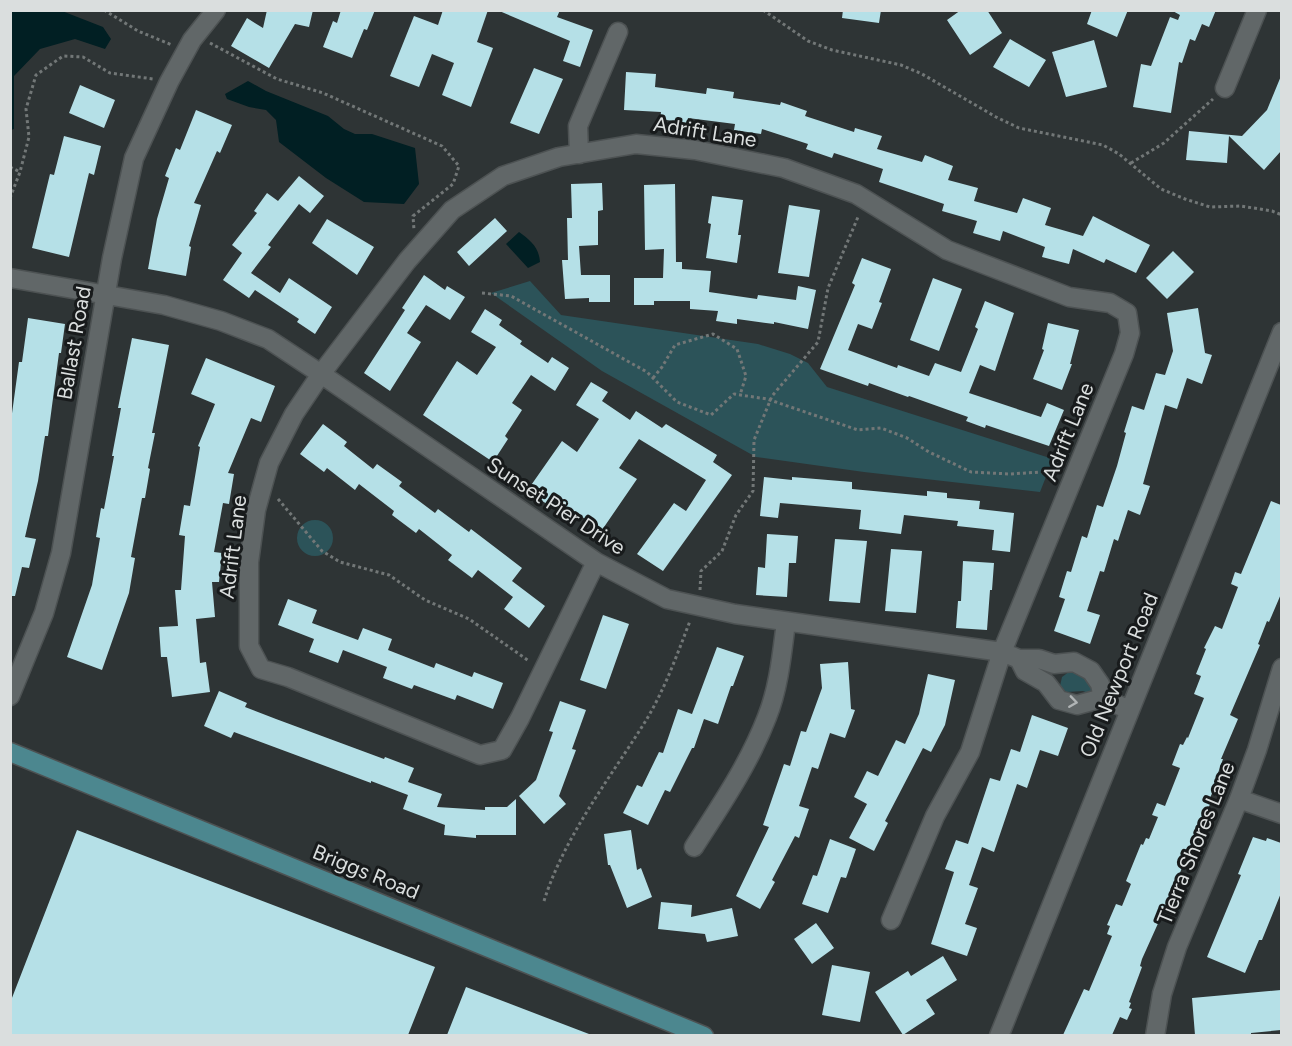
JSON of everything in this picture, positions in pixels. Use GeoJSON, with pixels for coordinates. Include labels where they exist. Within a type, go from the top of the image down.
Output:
{"type":"FeatureCollection","features":[{"type":"Feature","properties":{"kind":"main road","name":"Briggs Road"},"geometry":{"type":"LineString","coordinates":[[10,752],[704,1035]]}},
{"type":"Feature","properties":{"kind":"street","name":"Ballast Road"},"geometry":{"type":"LineString","coordinates":[[10,696],[44,614],[61,553],[105,295],[134,159],[169,82],[192,40],[216,10]]}},
{"type":"Feature","properties":{"kind":"street"},"geometry":{"type":"LineString","coordinates":[[1225,88],[1257,10]]}},
{"type":"Feature","properties":{"kind":"street"},"geometry":{"type":"LineString","coordinates":[[579,154],[578,126],[618,32]]}},
{"type":"Feature","properties":{"kind":"street","name":"Adrift Lane"},"geometry":{"type":"LineString","coordinates":[[596,562],[502,750],[480,755],[288,677],[261,669],[249,646],[249,562],[256,510],[269,463],[294,414],[321,374],[407,261],[452,210],[503,176],[559,157],[636,144],[695,150],[784,168],[856,194],[947,250],[1068,297],[1110,303],[1127,313],[1130,333],[1124,354],[1011,655],[970,752],[935,816],[891,920]]}},
{"type":"Feature","properties":{"kind":"street","name":"Sunset Pier Drive"},"geometry":{"type":"LineString","coordinates":[[10,278],[164,305],[221,321],[268,339],[596,562],[667,599],[735,614],[1039,659],[1054,664]]}},
{"type":"Feature","properties":{"kind":"street","name":"Old Newport Road"},"geometry":{"type":"LineString","coordinates":[[999,1035],[1281,332]]}},
{"type":"Feature","properties":{"kind":"street"},"geometry":{"type":"LineString","coordinates":[[694,847],[746,765],[768,716],[780,666],[786,622]]}},
{"type":"Feature","properties":{"kind":"street"},"geometry":{"type":"LineString","coordinates":[[1011,655],[1024,671],[1046,683],[1059,700],[1077,705],[1103,698],[1129,710]]}},
{"type":"Feature","properties":{"kind":"street"},"geometry":{"type":"LineString","coordinates":[[1046,683],[1054,664],[1074,662],[1091,671],[1100,684],[1103,698]]}},
{"type":"Feature","properties":{"kind":"street","name":"Tierra Shores Lane"},"geometry":{"type":"LineString","coordinates":[[1155,1035],[1162,994],[1177,947],[1239,800],[1257,750],[1281,668]]}},
{"type":"Feature","properties":{"kind":"street"},"geometry":{"type":"LineString","coordinates":[[1239,800],[1281,814]]}},
{"type":"Feature","properties":{"kind":"path"},"geometry":{"type":"LineString","coordinates":[[104,10],[138,31],[176,46]]}},
{"type":"Feature","properties":{"kind":"path"},"geometry":{"type":"LineString","coordinates":[[764,10],[808,41],[832,50],[901,65],[922,74],[1019,128],[1103,145],[1131,163],[1161,189],[1185,199],[1210,207],[1241,206],[1272,211],[1281,215]]}},
{"type":"Feature","properties":{"kind":"path"},"geometry":{"type":"LineString","coordinates":[[207,42],[277,79],[323,93],[442,146],[459,166],[453,184],[412,216],[414,232]]}},
{"type":"Feature","properties":{"kind":"path"},"geometry":{"type":"LineString","coordinates":[[10,198],[21,172],[29,137],[26,109],[36,75],[63,56],[83,57],[110,74],[153,79]]}},
{"type":"Feature","properties":{"kind":"path"},"geometry":{"type":"LineString","coordinates":[[1131,163],[1164,143],[1225,88]]}},
{"type":"Feature","properties":{"kind":"path"},"geometry":{"type":"LineString","coordinates":[[10,167],[21,172]]}},
{"type":"Feature","properties":{"kind":"path"},"geometry":{"type":"LineString","coordinates":[[700,596],[701,571],[722,551],[736,515],[753,491],[754,440],[772,396],[818,342],[828,288],[858,217]]}},
{"type":"Feature","properties":{"kind":"path"},"geometry":{"type":"LineString","coordinates":[[482,293],[511,296],[647,372],[677,402],[711,415],[734,394],[767,399],[858,430],[881,428],[907,438],[928,452],[971,472],[1010,474],[1057,471]]}},
{"type":"Feature","properties":{"kind":"path"},"geometry":{"type":"LineString","coordinates":[[653,378],[675,345],[713,334],[737,349],[746,376],[740,395]]}},
{"type":"Feature","properties":{"kind":"path"},"geometry":{"type":"LineString","coordinates":[[278,499],[322,551],[340,562],[389,575],[425,600],[469,619],[530,662]]}},
{"type":"Feature","properties":{"kind":"path"},"geometry":{"type":"LineString","coordinates":[[544,901],[551,880],[590,807],[646,720],[692,617]]}},
{"type":"Feature","properties":{"kind":"shaded area"},"geometry":{"type":"Polygon","coordinates":[[[11,10],[62,11],[103,27],[111,39],[105,49],[75,39],[40,49],[14,76],[14,129],[11,130],[11,10]]]}},
{"type":"Feature","properties":{"kind":"shaded area"},"geometry":{"type":"Polygon","coordinates":[[[248,81],[266,91],[328,116],[344,129],[355,134],[372,134],[415,148],[419,184],[404,204],[364,202],[326,178],[279,142],[276,120],[266,110],[227,99],[225,94],[248,81]]]}},
{"type":"Feature","properties":{"kind":"shaded area"},"geometry":{"type":"Polygon","coordinates":[[[519,232],[533,244],[538,252],[540,262],[528,268],[506,244],[519,232]]]}},
{"type":"Feature","properties":{"kind":"shaded area"},"geometry":{"type":"Polygon","coordinates":[[[530,281],[561,315],[758,344],[790,354],[808,363],[827,387],[1053,459],[1040,492],[756,457],[602,371],[491,293],[530,281]]]}},
{"type":"Feature","properties":{"kind":"shaded area"},"geometry":{"type":"Polygon","coordinates":[[[315,520],[328,525],[333,538],[328,551],[315,556],[302,551],[297,538],[302,525],[315,520]]]}},
{"type":"Feature","properties":{"kind":"shaded area"},"geometry":{"type":"Polygon","coordinates":[[[1070,671],[1079,673],[1096,690],[1093,695],[1083,691],[1066,692],[1060,686],[1062,677],[1070,671]]]}},
{"type":"Feature","properties":{"kind":"building"},"geometry":{"type":"Polygon","coordinates":[[[267,10],[313,10],[309,27],[295,24],[269,68],[231,46],[247,18],[263,28],[267,10]]]}},
{"type":"Feature","properties":{"kind":"building"},"geometry":{"type":"Polygon","coordinates":[[[341,10],[375,10],[352,58],[323,47],[333,21],[337,23],[341,10]]]}},
{"type":"Feature","properties":{"kind":"building"},"geometry":{"type":"Polygon","coordinates":[[[443,10],[488,10],[477,42],[493,48],[471,107],[442,95],[454,63],[432,54],[419,87],[390,76],[414,16],[438,25],[443,10]]]}},
{"type":"Feature","properties":{"kind":"building"},"geometry":{"type":"Polygon","coordinates":[[[497,10],[560,10],[557,17],[593,30],[580,67],[563,61],[570,41],[497,10]]]}},
{"type":"Feature","properties":{"kind":"building"},"geometry":{"type":"Polygon","coordinates":[[[843,10],[881,10],[879,23],[842,18],[843,10]]]}},
{"type":"Feature","properties":{"kind":"building"},"geometry":{"type":"Polygon","coordinates":[[[961,10],[987,10],[1002,33],[970,55],[947,20],[961,10]]]}},
{"type":"Feature","properties":{"kind":"building"},"geometry":{"type":"Polygon","coordinates":[[[1092,10],[1128,10],[1117,37],[1087,24],[1092,10]]]}},
{"type":"Feature","properties":{"kind":"building"},"geometry":{"type":"Polygon","coordinates":[[[1171,10],[1216,10],[1209,27],[1202,24],[1195,41],[1190,39],[1182,63],[1179,62],[1171,113],[1133,107],[1141,64],[1151,66],[1170,17],[1178,20],[1180,15],[1171,10]]]}},
{"type":"Feature","properties":{"kind":"building"},"geometry":{"type":"Polygon","coordinates":[[[1010,39],[1046,60],[1029,87],[993,67],[1010,39]]]}},
{"type":"Feature","properties":{"kind":"building"},"geometry":{"type":"Polygon","coordinates":[[[1094,40],[1107,87],[1066,97],[1052,52],[1094,40]]]}},
{"type":"Feature","properties":{"kind":"building"},"geometry":{"type":"Polygon","coordinates":[[[534,68],[563,79],[539,134],[510,123],[534,68]]]}},
{"type":"Feature","properties":{"kind":"building"},"geometry":{"type":"Polygon","coordinates":[[[626,72],[656,74],[655,87],[706,94],[707,88],[734,92],[733,98],[780,105],[781,102],[807,111],[805,116],[854,132],[855,128],[882,136],[877,149],[922,162],[925,155],[953,166],[948,180],[978,188],[974,201],[1017,213],[1023,198],[1051,208],[1045,225],[1083,236],[1093,216],[1150,245],[1136,273],[1106,259],[1104,263],[1073,249],[1069,264],[1042,257],[1045,247],[1003,231],[1000,241],[973,233],[977,221],[942,211],[944,204],[879,182],[883,169],[834,153],[832,158],[806,149],[808,144],[762,129],[761,134],[734,130],[735,124],[688,118],[687,123],[660,119],[661,112],[624,110],[626,72]]]}},
{"type":"Feature","properties":{"kind":"building"},"geometry":{"type":"Polygon","coordinates":[[[1281,76],[1281,151],[1264,170],[1229,136],[1227,163],[1186,160],[1189,131],[1242,136],[1267,110],[1281,76]]]}},
{"type":"Feature","properties":{"kind":"building"},"geometry":{"type":"Polygon","coordinates":[[[80,85],[115,100],[104,128],[69,113],[80,85]]]}},
{"type":"Feature","properties":{"kind":"building"},"geometry":{"type":"Polygon","coordinates":[[[196,110],[232,125],[220,153],[217,151],[194,203],[201,205],[189,246],[191,247],[186,276],[148,269],[157,219],[169,178],[165,176],[176,148],[180,150],[196,110]]]}},
{"type":"Feature","properties":{"kind":"building"},"geometry":{"type":"Polygon","coordinates":[[[64,136],[101,146],[94,175],[89,173],[69,257],[32,248],[50,174],[54,175],[64,136]]]}},
{"type":"Feature","properties":{"kind":"building"},"geometry":{"type":"Polygon","coordinates":[[[299,176],[324,196],[310,213],[299,204],[268,245],[271,247],[251,273],[280,293],[289,278],[332,307],[315,334],[297,322],[299,319],[255,290],[249,298],[223,280],[242,253],[232,245],[257,213],[254,211],[267,193],[278,201],[299,176]]]}},
{"type":"Feature","properties":{"kind":"building"},"geometry":{"type":"Polygon","coordinates":[[[602,183],[603,210],[598,211],[598,245],[579,246],[581,275],[610,275],[610,302],[589,302],[589,298],[565,299],[562,260],[568,260],[567,218],[572,218],[571,184],[602,183]]]}},
{"type":"Feature","properties":{"kind":"building"},"geometry":{"type":"Polygon","coordinates":[[[675,184],[676,262],[682,262],[682,269],[711,271],[709,292],[757,299],[758,295],[796,300],[798,286],[816,290],[808,329],[774,322],[774,324],[737,319],[737,324],[716,321],[718,311],[690,309],[690,301],[654,301],[654,305],[634,305],[634,278],[663,278],[664,249],[645,250],[644,185],[675,184]]]}},
{"type":"Feature","properties":{"kind":"building"},"geometry":{"type":"Polygon","coordinates":[[[712,196],[743,200],[737,263],[706,258],[712,196]]]}},
{"type":"Feature","properties":{"kind":"building"},"geometry":{"type":"Polygon","coordinates":[[[789,205],[820,210],[809,277],[778,273],[789,205]]]}},
{"type":"Feature","properties":{"kind":"building"},"geometry":{"type":"Polygon","coordinates":[[[495,218],[507,231],[469,266],[457,252],[495,218]]]}},
{"type":"Feature","properties":{"kind":"building"},"geometry":{"type":"Polygon","coordinates":[[[327,219],[374,247],[357,275],[312,243],[327,219]]]}},
{"type":"Feature","properties":{"kind":"building"},"geometry":{"type":"Polygon","coordinates":[[[1173,251],[1194,272],[1167,299],[1146,278],[1173,251]]]}},
{"type":"Feature","properties":{"kind":"building"},"geometry":{"type":"Polygon","coordinates":[[[862,258],[891,269],[872,329],[858,324],[848,350],[897,368],[898,365],[929,376],[935,363],[961,372],[978,329],[975,327],[985,301],[1014,313],[995,371],[980,365],[969,393],[1041,417],[1047,403],[1064,410],[1049,446],[986,425],[985,428],[966,421],[968,417],[820,369],[855,285],[852,283],[862,258]]]}},
{"type":"Feature","properties":{"kind":"building"},"geometry":{"type":"Polygon","coordinates":[[[424,275],[445,290],[447,286],[465,297],[450,320],[426,305],[407,333],[421,342],[390,391],[364,373],[405,310],[402,308],[424,275]]]}},
{"type":"Feature","properties":{"kind":"building"},"geometry":{"type":"Polygon","coordinates":[[[933,278],[962,289],[939,351],[910,340],[933,278]]]}},
{"type":"Feature","properties":{"kind":"building"},"geometry":{"type":"Polygon","coordinates":[[[1198,308],[1205,353],[1212,355],[1202,384],[1187,378],[1177,409],[1165,405],[1143,484],[1150,486],[1140,515],[1128,510],[1118,541],[1114,539],[1104,572],[1100,571],[1087,611],[1100,615],[1090,644],[1054,631],[1065,599],[1059,597],[1067,571],[1071,572],[1082,536],[1087,538],[1097,505],[1103,507],[1117,466],[1132,406],[1144,410],[1156,373],[1165,375],[1173,351],[1167,313],[1198,308]]]}},
{"type":"Feature","properties":{"kind":"building"},"geometry":{"type":"Polygon","coordinates":[[[485,309],[502,320],[499,325],[522,341],[520,344],[548,363],[552,357],[569,368],[555,391],[531,375],[512,403],[522,410],[505,436],[508,439],[493,462],[423,415],[457,361],[477,375],[496,347],[471,332],[485,309]]]}},
{"type":"Feature","properties":{"kind":"building"},"geometry":{"type":"Polygon","coordinates":[[[28,318],[65,324],[48,436],[45,436],[38,481],[25,537],[36,539],[29,568],[22,567],[15,596],[10,596],[10,428],[28,318]]]}},
{"type":"Feature","properties":{"kind":"building"},"geometry":{"type":"Polygon","coordinates":[[[1048,323],[1079,330],[1070,364],[1072,364],[1062,390],[1033,379],[1044,350],[1042,349],[1048,323]]]}},
{"type":"Feature","properties":{"kind":"building"},"geometry":{"type":"Polygon","coordinates":[[[132,338],[169,345],[152,433],[155,433],[145,498],[142,498],[131,557],[135,558],[129,593],[102,670],[67,657],[92,585],[100,538],[96,537],[114,456],[112,456],[121,408],[118,408],[132,338]]]}},
{"type":"Feature","properties":{"kind":"building"},"geometry":{"type":"Polygon","coordinates":[[[206,358],[275,386],[261,422],[251,418],[228,473],[234,474],[229,504],[223,503],[214,552],[222,553],[219,582],[212,582],[215,617],[196,619],[200,663],[206,662],[210,692],[172,697],[167,657],[161,657],[159,627],[178,626],[175,590],[181,590],[185,536],[179,535],[184,505],[190,506],[200,447],[198,446],[215,404],[191,394],[206,358]]]}},
{"type":"Feature","properties":{"kind":"building"},"geometry":{"type":"Polygon","coordinates":[[[591,382],[608,392],[602,401],[630,420],[636,411],[662,428],[666,424],[717,455],[713,462],[732,475],[663,571],[637,554],[674,503],[686,511],[706,480],[639,439],[619,468],[637,479],[602,530],[558,501],[553,508],[527,491],[562,441],[577,452],[599,419],[576,405],[591,382]]]}},
{"type":"Feature","properties":{"kind":"building"},"geometry":{"type":"Polygon","coordinates":[[[323,424],[347,442],[344,446],[373,469],[377,464],[402,482],[399,486],[435,513],[438,509],[469,532],[471,529],[522,568],[512,581],[545,606],[529,628],[504,609],[513,597],[478,570],[472,578],[448,560],[452,555],[419,529],[416,533],[392,515],[394,511],[359,484],[355,490],[327,468],[324,472],[300,454],[323,424]]]}},
{"type":"Feature","properties":{"kind":"building"},"geometry":{"type":"Polygon","coordinates":[[[764,477],[852,482],[852,489],[927,496],[927,491],[947,493],[947,498],[980,501],[979,509],[1014,513],[1010,552],[992,550],[994,530],[957,526],[958,521],[904,515],[901,534],[859,529],[861,510],[780,503],[778,518],[760,516],[764,477]]]}},
{"type":"Feature","properties":{"kind":"building"},"geometry":{"type":"Polygon","coordinates":[[[1271,501],[1281,505],[1281,594],[1269,622],[1267,621],[1258,644],[1260,645],[1230,715],[1238,719],[1221,759],[1223,759],[1218,773],[1220,774],[1208,803],[1210,804],[1200,834],[1196,832],[1174,888],[1177,889],[1172,900],[1169,899],[1142,959],[1140,966],[1142,967],[1129,1002],[1131,1003],[1129,1008],[1132,1009],[1127,1020],[1120,1017],[1112,1035],[1063,1035],[1084,989],[1089,991],[1112,936],[1107,934],[1110,926],[1107,925],[1116,904],[1122,906],[1131,884],[1126,881],[1141,844],[1143,845],[1146,838],[1149,839],[1158,817],[1152,815],[1157,803],[1165,806],[1180,768],[1172,765],[1180,744],[1183,745],[1188,738],[1204,698],[1194,694],[1201,676],[1196,674],[1206,649],[1204,648],[1215,626],[1222,629],[1238,587],[1231,584],[1235,572],[1241,574],[1271,501]]]}},
{"type":"Feature","properties":{"kind":"building"},"geometry":{"type":"Polygon","coordinates":[[[767,534],[798,536],[796,563],[789,563],[787,597],[756,595],[758,567],[765,568],[767,534]]]}},
{"type":"Feature","properties":{"kind":"building"},"geometry":{"type":"Polygon","coordinates":[[[835,539],[867,541],[860,603],[829,601],[835,539]]]}},
{"type":"Feature","properties":{"kind":"building"},"geometry":{"type":"Polygon","coordinates":[[[891,549],[922,551],[916,613],[885,611],[891,549]]]}},
{"type":"Feature","properties":{"kind":"building"},"geometry":{"type":"Polygon","coordinates":[[[963,561],[994,563],[987,630],[956,628],[958,601],[961,601],[963,561]]]}},
{"type":"Feature","properties":{"kind":"building"},"geometry":{"type":"Polygon","coordinates":[[[288,599],[317,610],[312,623],[358,640],[363,628],[392,639],[388,650],[434,668],[436,663],[472,677],[474,672],[503,683],[493,709],[457,695],[455,700],[414,685],[412,689],[383,678],[387,667],[343,650],[338,663],[309,652],[314,639],[278,625],[288,599]]]}},
{"type":"Feature","properties":{"kind":"building"},"geometry":{"type":"Polygon","coordinates":[[[603,615],[629,624],[606,689],[580,680],[603,615]]]}},
{"type":"Feature","properties":{"kind":"building"},"geometry":{"type":"Polygon","coordinates":[[[717,647],[744,656],[733,686],[731,686],[718,724],[704,719],[694,748],[670,792],[665,790],[648,825],[623,813],[637,785],[642,787],[659,752],[663,753],[678,709],[692,714],[717,647]]]}},
{"type":"Feature","properties":{"kind":"building"},"geometry":{"type":"Polygon","coordinates":[[[848,662],[851,709],[855,710],[845,738],[830,733],[818,769],[812,767],[799,806],[809,809],[799,838],[795,836],[772,880],[775,882],[760,909],[736,896],[769,827],[763,825],[784,764],[790,766],[801,731],[806,732],[822,688],[820,664],[848,662]]]}},
{"type":"Feature","properties":{"kind":"building"},"geometry":{"type":"Polygon","coordinates":[[[928,674],[955,680],[945,725],[931,752],[923,748],[885,821],[888,823],[874,851],[849,838],[867,804],[854,797],[867,771],[878,776],[896,740],[905,744],[919,714],[928,674]]]}},
{"type":"Feature","properties":{"kind":"building"},"geometry":{"type":"Polygon","coordinates":[[[219,691],[247,703],[245,707],[414,768],[408,782],[442,794],[437,807],[485,810],[485,807],[507,807],[516,799],[516,835],[476,835],[476,838],[444,835],[445,825],[403,809],[408,795],[234,732],[231,738],[204,726],[219,691]]]}},
{"type":"Feature","properties":{"kind":"building"},"geometry":{"type":"Polygon","coordinates":[[[560,701],[586,710],[572,749],[576,750],[559,796],[566,804],[544,824],[519,796],[536,780],[553,732],[549,731],[560,701]]]}},
{"type":"Feature","properties":{"kind":"building"},"geometry":{"type":"Polygon","coordinates":[[[1032,715],[1068,728],[1058,756],[1040,750],[1027,788],[1017,784],[994,852],[982,847],[969,885],[978,888],[965,924],[977,928],[967,956],[931,944],[954,872],[945,869],[956,840],[968,844],[990,778],[1000,781],[1011,749],[1020,752],[1032,715]]]}},
{"type":"Feature","properties":{"kind":"building"},"geometry":{"type":"Polygon","coordinates":[[[77,830],[435,967],[408,1035],[10,1035],[10,1003],[77,830]]]}},
{"type":"Feature","properties":{"kind":"building"},"geometry":{"type":"Polygon","coordinates":[[[631,830],[637,870],[641,868],[652,897],[627,908],[610,865],[608,865],[604,834],[631,830]]]}},
{"type":"Feature","properties":{"kind":"building"},"geometry":{"type":"Polygon","coordinates":[[[1253,837],[1266,841],[1267,838],[1281,843],[1281,893],[1262,940],[1259,940],[1245,973],[1207,957],[1241,875],[1238,874],[1253,837]]]}},
{"type":"Feature","properties":{"kind":"building"},"geometry":{"type":"Polygon","coordinates":[[[830,839],[856,849],[846,878],[841,877],[828,913],[802,904],[813,875],[817,876],[830,839]]]}},
{"type":"Feature","properties":{"kind":"building"},"geometry":{"type":"Polygon","coordinates":[[[661,902],[692,905],[691,917],[732,908],[738,936],[707,942],[705,934],[658,929],[661,902]]]}},
{"type":"Feature","properties":{"kind":"building"},"geometry":{"type":"Polygon","coordinates":[[[816,923],[834,948],[812,964],[794,939],[816,923]]]}},
{"type":"Feature","properties":{"kind":"building"},"geometry":{"type":"Polygon","coordinates":[[[943,956],[957,980],[926,1000],[935,1014],[903,1035],[875,992],[908,971],[911,976],[943,956]]]}},
{"type":"Feature","properties":{"kind":"building"},"geometry":{"type":"Polygon","coordinates":[[[832,965],[870,972],[860,1022],[822,1015],[832,965]]]}},
{"type":"Feature","properties":{"kind":"building"},"geometry":{"type":"Polygon","coordinates":[[[466,987],[589,1034],[447,1035],[466,987]]]}},
{"type":"Feature","properties":{"kind":"building"},"geometry":{"type":"Polygon","coordinates":[[[1281,990],[1281,1030],[1251,1033],[1251,1035],[1195,1035],[1192,998],[1281,990]]]}}]}
